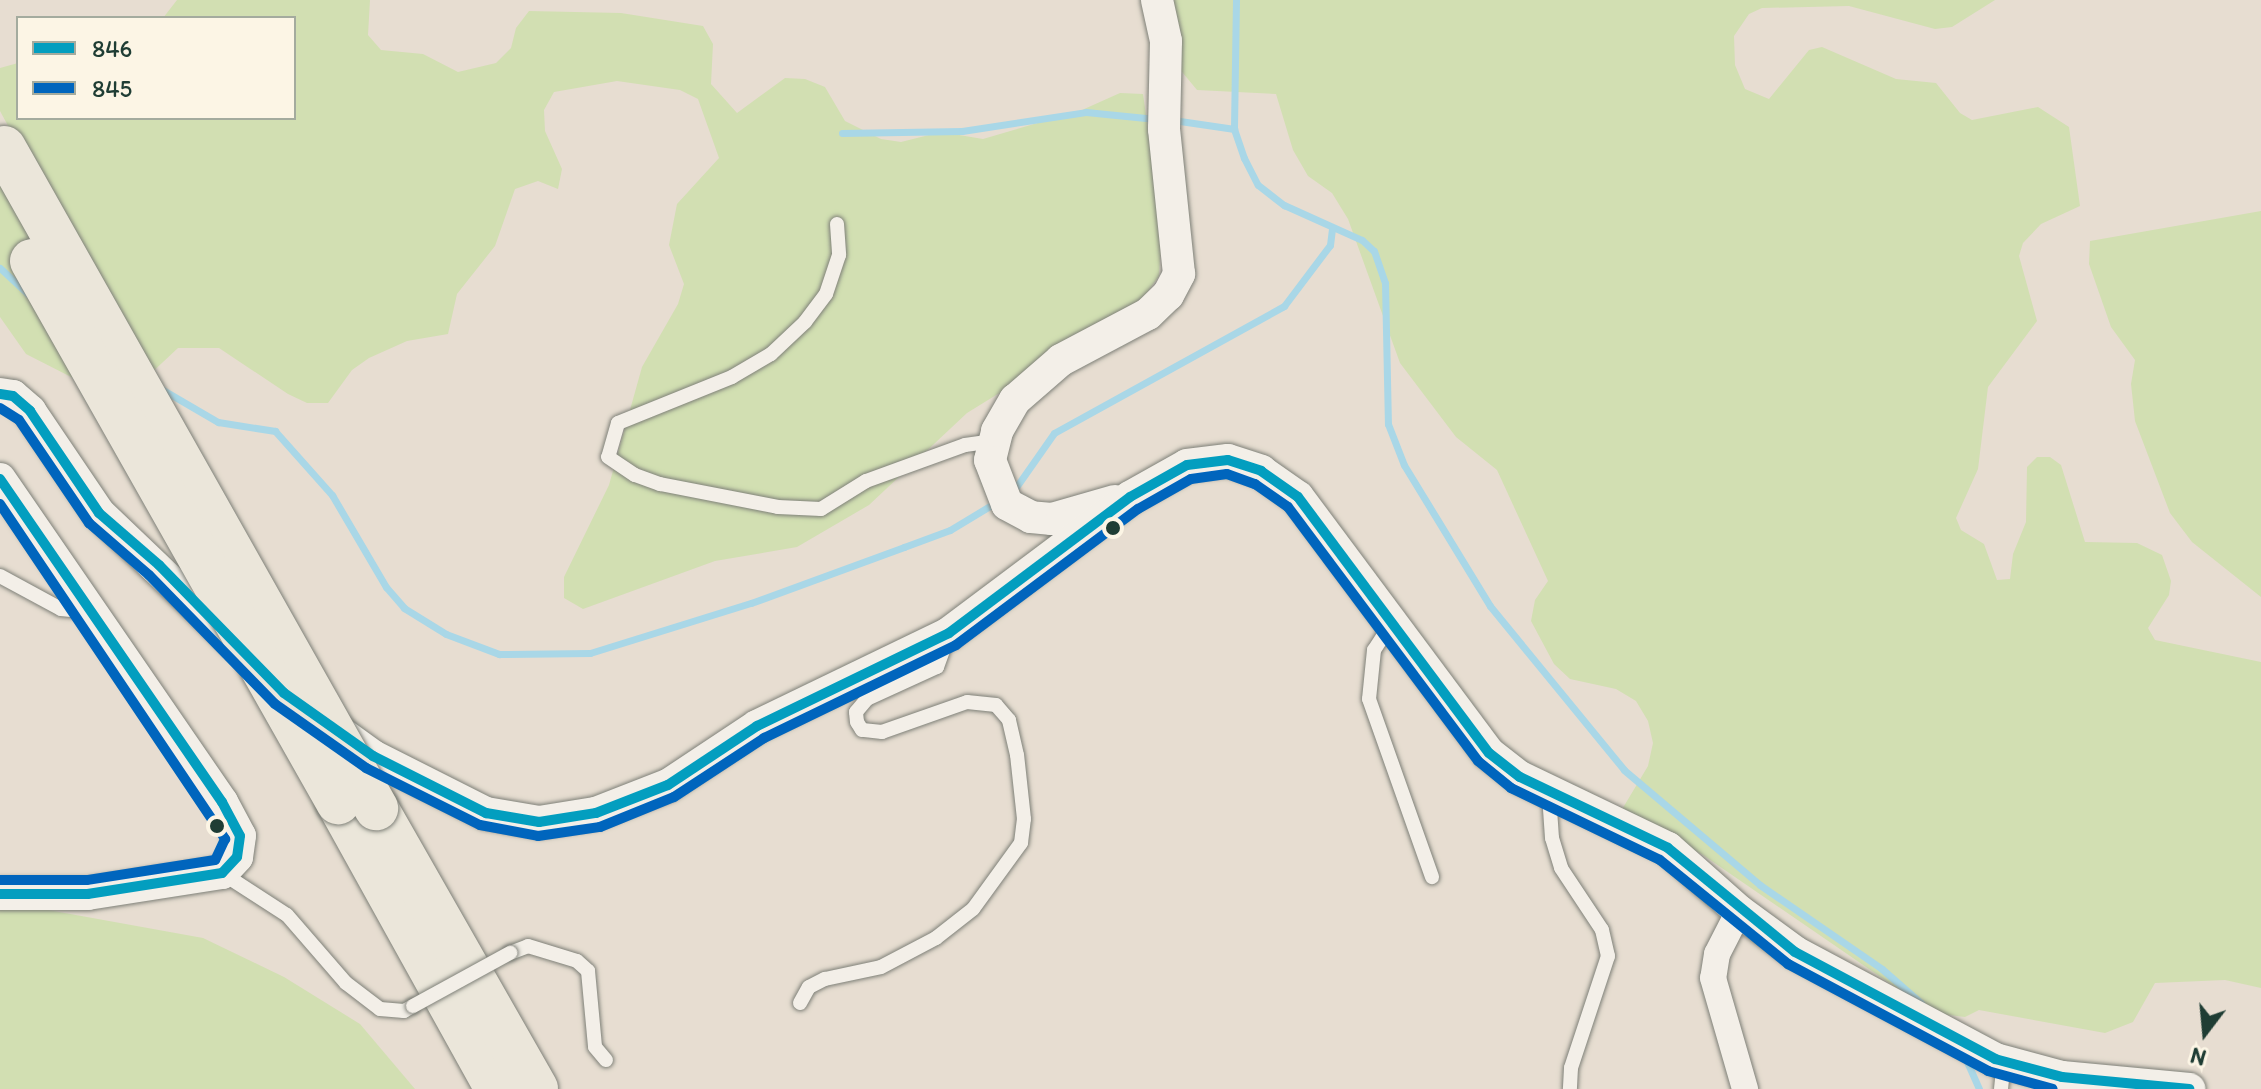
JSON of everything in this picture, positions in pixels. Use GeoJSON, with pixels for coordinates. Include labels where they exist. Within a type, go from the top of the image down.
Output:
{"type":"FeatureCollection","features":[{"type":"Feature","properties":{"kind":"highway"},"geometry":{"type":"LineString","coordinates":[[2,145],[357,805],[497,1089]]}},
{"type":"Feature","properties":{"kind":"highway"},"geometry":{"type":"LineString","coordinates":[[0,203],[357,805],[536,1089]]}},
{"type":"Feature","properties":{"kind":"street"},"geometry":{"type":"LineString","coordinates":[[1130,497],[1052,519],[1031,517],[1007,504],[996,484],[990,460],[995,441],[1015,400],[1061,360],[1148,314],[1168,295],[1179,274],[1164,129],[1166,41],[1157,0]]}},
{"type":"Feature","properties":{"kind":"street"},"geometry":{"type":"LineString","coordinates":[[0,394],[13,396],[30,411],[99,513],[159,565],[284,693],[373,756],[486,813],[539,822],[596,813],[654,791],[757,726],[949,633],[1130,497],[1187,465],[1228,460],[1261,471],[1298,497],[1489,753],[1549,795],[1668,848],[1739,911],[1795,952],[1934,1029],[2002,1075],[2062,1077],[2189,1089]]}},
{"type":"Feature","properties":{"kind":"street"},"geometry":{"type":"LineString","coordinates":[[0,479],[240,836],[237,857],[222,873],[88,894],[0,894]]}},
{"type":"Feature","properties":{"kind":"street"},"geometry":{"type":"LineString","coordinates":[[1739,911],[1717,954],[1713,978],[1745,1089]]}},
{"type":"Feature","properties":{"kind":"lane"},"geometry":{"type":"LineString","coordinates":[[837,224],[839,255],[826,294],[805,322],[771,354],[732,377],[618,423],[607,446],[608,457],[635,475],[660,484],[778,507],[821,509],[866,481],[965,445],[995,441]]}},
{"type":"Feature","properties":{"kind":"lane"},"geometry":{"type":"LineString","coordinates":[[0,576],[61,609],[92,612]]}},
{"type":"Feature","properties":{"kind":"lane"},"geometry":{"type":"LineString","coordinates":[[1391,624],[1374,650],[1369,699],[1432,877]]}},
{"type":"Feature","properties":{"kind":"lane"},"geometry":{"type":"LineString","coordinates":[[800,1003],[809,987],[825,979],[881,967],[936,938],[973,909],[1021,843],[1024,819],[1017,755],[1009,720],[996,705],[967,702],[882,732],[862,730],[857,722],[856,712],[867,699],[937,667],[949,633]]}},
{"type":"Feature","properties":{"kind":"lane"},"geometry":{"type":"LineString","coordinates":[[1549,795],[1549,821],[1561,868],[1602,930],[1608,956],[1571,1068],[1570,1089]]}},
{"type":"Feature","properties":{"kind":"lane"},"geometry":{"type":"LineString","coordinates":[[222,873],[287,915],[346,983],[380,1009],[404,1011],[528,946],[577,961],[588,971],[595,1047],[606,1060]]}},
{"type":"Feature","properties":{"kind":"green space"},"geometry":{"type":"Polygon","coordinates":[[[177,0],[370,0],[368,35],[381,50],[423,54],[458,72],[496,63],[511,48],[516,28],[529,11],[621,13],[703,26],[713,44],[711,84],[737,113],[785,78],[805,79],[825,87],[845,121],[881,139],[901,142],[941,132],[983,139],[1082,110],[1120,93],[1143,94],[1162,228],[1159,276],[1135,309],[967,413],[869,505],[797,547],[715,561],[583,609],[564,598],[564,577],[609,485],[642,367],[678,304],[684,284],[669,245],[677,204],[719,158],[698,99],[680,90],[617,81],[554,92],[544,110],[545,131],[562,169],[558,189],[538,181],[515,189],[495,246],[457,294],[448,334],[407,341],[369,358],[352,370],[328,403],[307,403],[288,394],[219,348],[178,348],[147,377],[77,380],[26,354],[0,317],[0,177],[19,146],[0,111],[0,68],[16,64],[16,120],[296,120],[296,16],[165,16],[177,0]]]}},
{"type":"Feature","properties":{"kind":"green space"},"geometry":{"type":"Polygon","coordinates":[[[1174,0],[1995,0],[1952,27],[1935,29],[1849,6],[1762,8],[1749,14],[1734,36],[1735,65],[1745,89],[1769,99],[1809,50],[1822,47],[1896,79],[1936,83],[1960,113],[1972,120],[2038,107],[2069,127],[2080,206],[2041,224],[2023,243],[2019,256],[2037,321],[1988,387],[1978,469],[1956,518],[1961,530],[1984,544],[1997,580],[2010,579],[2013,554],[2026,522],[2027,467],[2037,457],[2050,457],[2061,465],[2085,542],[2137,543],[2162,555],[2171,581],[2169,595],[2148,628],[2155,640],[2261,662],[2261,988],[2225,980],[2155,983],[2133,1022],[2105,1033],[1979,1010],[1965,1017],[1933,1013],[1703,855],[1621,811],[1648,766],[1653,743],[1648,721],[1636,701],[1616,689],[1570,679],[1554,664],[1531,621],[1535,600],[1548,581],[1497,470],[1456,437],[1400,363],[1348,219],[1332,193],[1308,176],[1293,150],[1276,94],[1197,90],[1178,67],[1174,0]]]}},
{"type":"Feature","properties":{"kind":"green space"},"geometry":{"type":"Polygon","coordinates":[[[2261,211],[2261,597],[2192,542],[2170,513],[2135,421],[2131,384],[2135,360],[2111,327],[2089,264],[2090,241],[2261,211]]]}},
{"type":"Feature","properties":{"kind":"green space"},"geometry":{"type":"Polygon","coordinates":[[[26,906],[203,938],[284,977],[360,1024],[415,1089],[0,1089],[0,908],[26,906]]]}},
{"type":"Feature","properties":{"kind":"waterway"},"geometry":{"type":"LineString","coordinates":[[1236,0],[1234,129],[1244,158],[1258,185],[1284,205],[1362,240],[1374,251],[1385,283],[1388,424],[1404,465],[1490,606],[1624,770],[1760,885],[1882,969],[1921,1003]]}},
{"type":"Feature","properties":{"kind":"waterway"},"geometry":{"type":"LineString","coordinates":[[842,133],[962,131],[1086,112],[1156,119]]}},
{"type":"Feature","properties":{"kind":"waterway"},"geometry":{"type":"LineString","coordinates":[[1173,120],[1234,129]]}},
{"type":"Feature","properties":{"kind":"waterway"},"geometry":{"type":"LineString","coordinates":[[1012,493],[1054,433],[1284,306],[1330,245],[1332,228]]}},
{"type":"Feature","properties":{"kind":"waterway"},"geometry":{"type":"LineString","coordinates":[[0,268],[29,295]]}},
{"type":"Feature","properties":{"kind":"waterway"},"geometry":{"type":"LineString","coordinates":[[163,390],[218,422],[275,431],[332,495],[386,587],[404,608],[446,634],[499,654],[590,653],[751,603],[950,530],[998,501]]}},
{"type":"Feature","properties":{"kind":"waterway"},"geometry":{"type":"LineString","coordinates":[[1964,1055],[1979,1089]]}},
{"type":"Feature","properties":{"kind":"transit line","name":"846"},"geometry":{"type":"LineString","coordinates":[[0,394],[13,396],[30,411],[99,513],[159,565],[284,693],[373,756],[486,813],[539,822],[596,813],[668,785],[757,726],[949,633],[1130,497],[1187,465],[1228,460],[1261,471],[1298,497],[1489,753],[1520,777],[1668,848],[1795,952],[1995,1059],[2062,1077],[2189,1089]]}},
{"type":"Feature","properties":{"kind":"transit line","name":"845"},"geometry":{"type":"LineString","coordinates":[[0,408],[19,420],[89,523],[149,575],[275,704],[366,768],[480,825],[538,836],[600,827],[674,797],[764,738],[956,645],[1138,509],[1191,479],[1227,474],[1255,484],[1288,507],[1478,761],[1511,788],[1660,860],[1788,964],[1988,1071],[2053,1089]]}},
{"type":"Feature","properties":{"kind":"transit line","name":"846"},"geometry":{"type":"LineString","coordinates":[[0,479],[222,802],[240,836],[237,857],[222,873],[88,894],[0,894]]}},
{"type":"Feature","properties":{"kind":"transit line","name":"845"},"geometry":{"type":"LineString","coordinates":[[0,504],[225,839],[215,860],[87,880],[0,880]]}}]}
